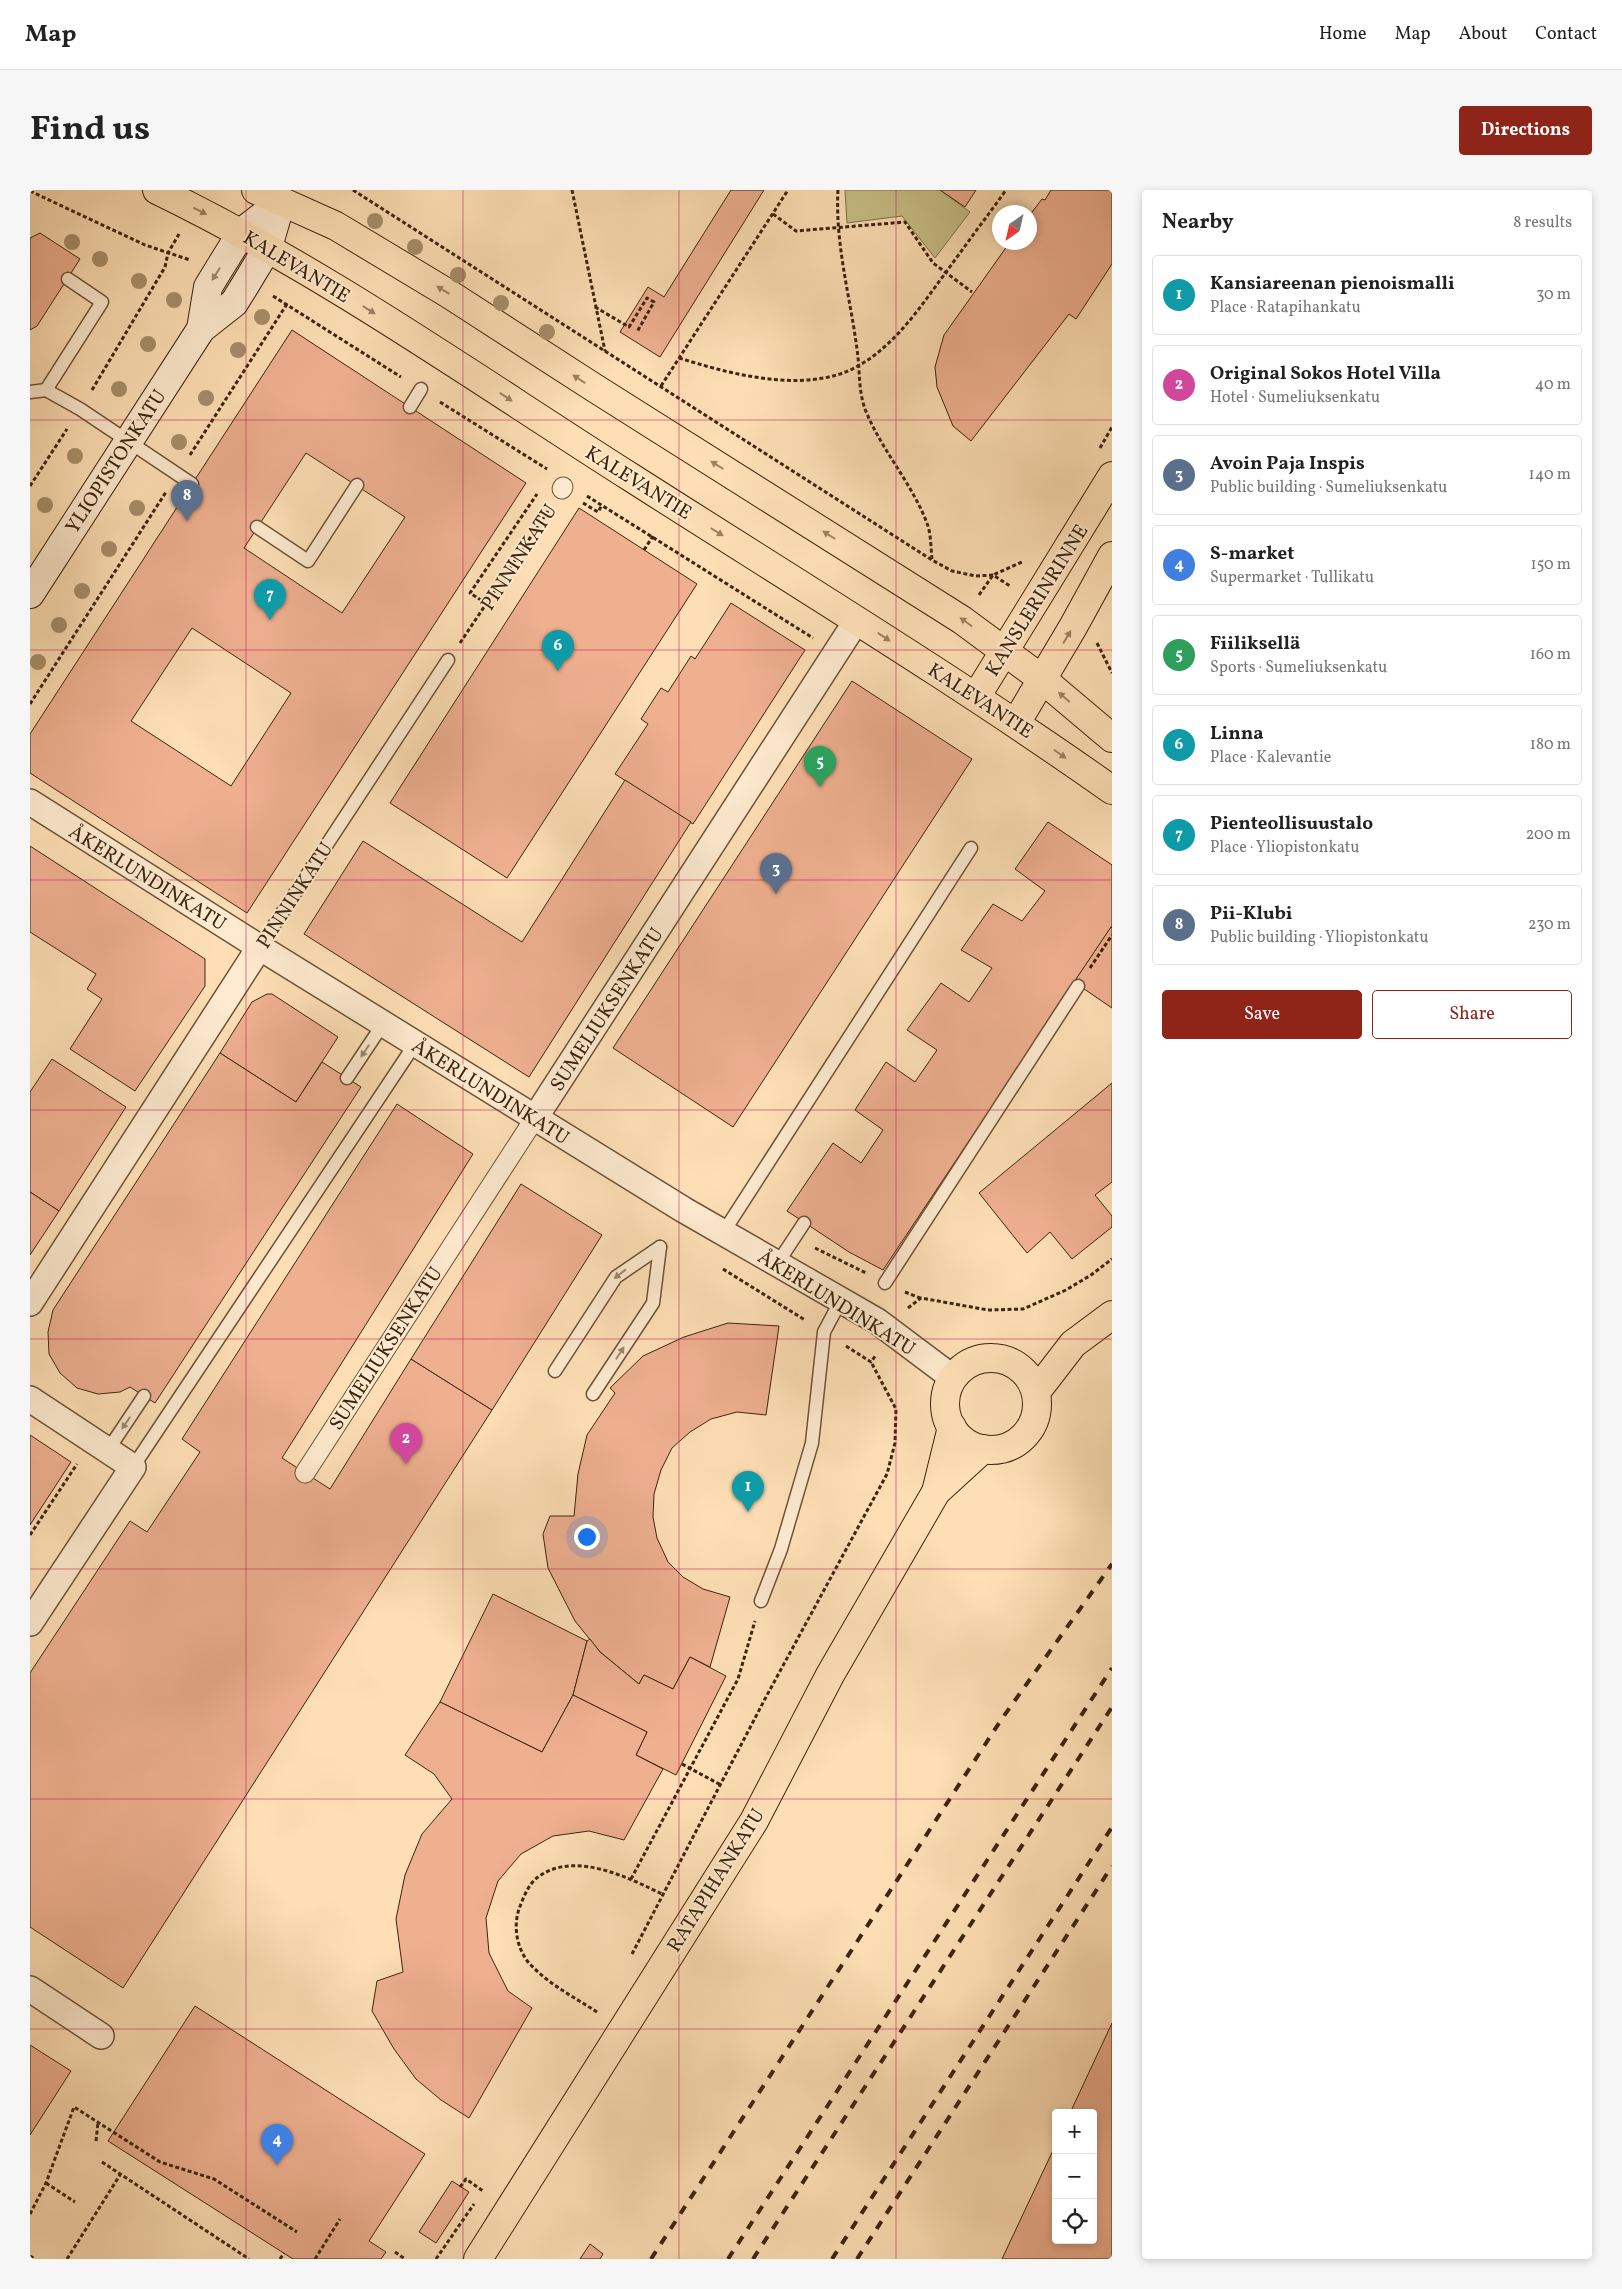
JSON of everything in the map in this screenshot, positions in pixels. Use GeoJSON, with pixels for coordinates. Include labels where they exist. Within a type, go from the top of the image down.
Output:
{"type":"FeatureCollection","features":[{"type":"Feature","properties":{"kind":"main road","name":"KALEVANTIE"},"geometry":{"type":"LineString","coordinates":[[157,190],[268,247],[976,697],[1112,790]]}},
{"type":"Feature","properties":{"kind":"main road"},"geometry":{"type":"LineString","coordinates":[[256,190],[336,226],[449,294],[962,620],[1042,679],[1112,738]]}},
{"type":"Feature","properties":{"kind":"main road","name":"YLIOPISTONKATU"},"geometry":{"type":"LineString","coordinates":[[201,329],[208,287],[242,232],[282,202]]}},
{"type":"Feature","properties":{"kind":"main road","name":"YLIOPISTONKATU"},"geometry":{"type":"LineString","coordinates":[[30,594],[201,329],[234,302],[247,282],[268,247],[282,202]]}},
{"type":"Feature","properties":{"kind":"main road","name":"KANSLERINRINNE"},"geometry":{"type":"LineString","coordinates":[[976,697],[1112,476]]}},
{"type":"Feature","properties":{"kind":"main road","name":"KANSLERINRINNE"},"geometry":{"type":"LineString","coordinates":[[1016,723],[1112,556]]}},
{"type":"Feature","properties":{"kind":"main road"},"geometry":{"type":"LineString","coordinates":[[1036,1392],[1073,1344],[1112,1315]]}},
{"type":"Feature","properties":{"kind":"main road"},"geometry":{"type":"LineString","coordinates":[[1012,1363],[1073,1344]]}},
{"type":"Feature","properties":{"kind":"main road"},"geometry":{"type":"LineString","coordinates":[[999,1358],[1012,1363],[1031,1380],[1036,1392],[1036,1415],[1025,1435],[1006,1447],[995,1450],[971,1445],[952,1427],[945,1408],[948,1387],[962,1368],[973,1361],[999,1358]]}},
{"type":"Feature","properties":{"kind":"main road","name":"RATAPIHANKATU"},"geometry":{"type":"LineString","coordinates":[[478,2259],[754,1821],[830,1675],[936,1492],[952,1427]]}},
{"type":"Feature","properties":{"kind":"main road","name":"RATAPIHANKATU"},"geometry":{"type":"LineString","coordinates":[[936,1492],[983,1449]]}},
{"type":"Feature","properties":{"kind":"street","name":"SUMELIUKSENKATU"},"geometry":{"type":"LineString","coordinates":[[305,1473],[856,620]]}},
{"type":"Feature","properties":{"kind":"street","name":"ÅKERLUNDINKATU"},"geometry":{"type":"LineString","coordinates":[[30,802],[259,948],[535,1118],[723,1233],[892,1331],[953,1378]]}},
{"type":"Feature","properties":{"kind":"street","name":"PINNINKATU"},"geometry":{"type":"LineString","coordinates":[[30,1303],[259,948]]}},
{"type":"Feature","properties":{"kind":"street"},"geometry":{"type":"LineString","coordinates":[[30,1400],[133,1467],[30,1623]]}},
{"type":"Feature","properties":{"kind":"street"},"geometry":{"type":"LineString","coordinates":[[30,1989],[101,2036]]}},
{"type":"Feature","properties":{"kind":"lane"},"geometry":{"type":"LineString","coordinates":[[46,390],[102,302],[68,279]]}},
{"type":"Feature","properties":{"kind":"lane"},"geometry":{"type":"LineString","coordinates":[[410,407],[421,389]]}},
{"type":"Feature","properties":{"kind":"lane"},"geometry":{"type":"LineString","coordinates":[[30,392],[46,390],[80,409],[192,484]]}},
{"type":"Feature","properties":{"kind":"lane"},"geometry":{"type":"LineString","coordinates":[[257,527],[308,561],[356,485]]}},
{"type":"Feature","properties":{"kind":"lane","name":"PINNINKATU"},"geometry":{"type":"LineString","coordinates":[[259,948],[448,660]]}},
{"type":"Feature","properties":{"kind":"lane"},"geometry":{"type":"LineString","coordinates":[[723,1233],[971,848]]}},
{"type":"Feature","properties":{"kind":"lane"},"geometry":{"type":"LineString","coordinates":[[885,1283],[1078,986]]}},
{"type":"Feature","properties":{"kind":"lane"},"geometry":{"type":"LineString","coordinates":[[347,1078],[383,1024]]}},
{"type":"Feature","properties":{"kind":"lane"},"geometry":{"type":"LineString","coordinates":[[133,1467],[415,1044]]}},
{"type":"Feature","properties":{"kind":"lane"},"geometry":{"type":"LineString","coordinates":[[777,1264],[804,1223]]}},
{"type":"Feature","properties":{"kind":"lane"},"geometry":{"type":"LineString","coordinates":[[555,1370],[616,1277],[660,1247],[653,1303],[593,1394]]}},
{"type":"Feature","properties":{"kind":"lane"},"geometry":{"type":"LineString","coordinates":[[761,1601],[781,1549],[812,1444],[824,1332],[841,1300]]}},
{"type":"Feature","properties":{"kind":"lane"},"geometry":{"type":"LineString","coordinates":[[108,1450],[144,1396]]}},
{"type":"Feature","properties":{"kind":"path"},"geometry":{"type":"LineString","coordinates":[[353,190],[932,560],[952,571],[976,576],[993,575]]}},
{"type":"Feature","properties":{"kind":"path"},"geometry":{"type":"LineString","coordinates":[[572,190],[605,351]]}},
{"type":"Feature","properties":{"kind":"path"},"geometry":{"type":"LineString","coordinates":[[661,386],[788,190]]}},
{"type":"Feature","properties":{"kind":"path"},"geometry":{"type":"LineString","coordinates":[[838,190],[838,226],[860,386],[865,407],[874,429],[900,470],[928,528],[932,560]]}},
{"type":"Feature","properties":{"kind":"path"},"geometry":{"type":"LineString","coordinates":[[679,358],[719,370],[756,377],[788,380],[823,378],[858,366],[876,354],[896,334],[945,273],[1006,190]]}},
{"type":"Feature","properties":{"kind":"path"},"geometry":{"type":"LineString","coordinates":[[30,191],[145,245],[219,269]]}},
{"type":"Feature","properties":{"kind":"path"},"geometry":{"type":"LineString","coordinates":[[773,214],[796,231],[838,226],[905,222],[933,263],[972,292]]}},
{"type":"Feature","properties":{"kind":"path"},"geometry":{"type":"LineString","coordinates":[[30,486],[80,409],[165,267],[168,253]]}},
{"type":"Feature","properties":{"kind":"path"},"geometry":{"type":"LineString","coordinates":[[247,282],[287,304],[551,472]]}},
{"type":"Feature","properties":{"kind":"path"},"geometry":{"type":"LineString","coordinates":[[595,307],[629,327],[647,298],[654,302],[637,332]]}},
{"type":"Feature","properties":{"kind":"path"},"geometry":{"type":"LineString","coordinates":[[30,704],[287,304]]}},
{"type":"Feature","properties":{"kind":"path","name":"PINNINKATU"},"geometry":{"type":"LineString","coordinates":[[448,660],[563,488]]}},
{"type":"Feature","properties":{"kind":"path"},"geometry":{"type":"LineString","coordinates":[[582,493],[836,653]]}},
{"type":"Feature","properties":{"kind":"path"},"geometry":{"type":"LineString","coordinates":[[581,501],[598,512],[602,505]]}},
{"type":"Feature","properties":{"kind":"path"},"geometry":{"type":"LineString","coordinates":[[487,604],[470,593],[527,508]]}},
{"type":"Feature","properties":{"kind":"path"},"geometry":{"type":"LineString","coordinates":[[644,550],[653,536]]}},
{"type":"Feature","properties":{"kind":"path"},"geometry":{"type":"LineString","coordinates":[[1078,986],[1112,935]]}},
{"type":"Feature","properties":{"kind":"path"},"geometry":{"type":"LineString","coordinates":[[892,1331],[909,1307],[921,1298],[988,1310],[1023,1309],[1066,1290],[1091,1275],[1112,1259]]}},
{"type":"Feature","properties":{"kind":"path"},"geometry":{"type":"LineString","coordinates":[[630,1956],[887,1474],[895,1443],[896,1409],[871,1362]]}},
{"type":"Feature","properties":{"kind":"path"},"geometry":{"type":"LineString","coordinates":[[30,1535],[78,1461]]}},
{"type":"Feature","properties":{"kind":"path"},"geometry":{"type":"LineString","coordinates":[[631,1879],[738,1679],[761,1601]]}},
{"type":"Feature","properties":{"kind":"path"},"geometry":{"type":"LineString","coordinates":[[682,1764],[721,1784]]}},
{"type":"Feature","properties":{"kind":"path"},"geometry":{"type":"LineString","coordinates":[[600,2014],[550,1983],[528,1962],[517,1939],[516,1919],[525,1894],[537,1877],[556,1868],[581,1866],[609,1871],[664,1895]]}},
{"type":"Feature","properties":{"kind":"path"},"geometry":{"type":"LineString","coordinates":[[30,2214],[46,2183],[74,2107],[160,2162],[214,2179],[297,2232]]}},
{"type":"Feature","properties":{"kind":"path"},"geometry":{"type":"LineString","coordinates":[[96,2141],[98,2122]]}},
{"type":"Feature","properties":{"kind":"path"},"geometry":{"type":"LineString","coordinates":[[102,2162],[112,2172],[120,2175],[249,2259]]}},
{"type":"Feature","properties":{"kind":"path"},"geometry":{"type":"LineString","coordinates":[[67,2259],[120,2175]]}},
{"type":"Feature","properties":{"kind":"path"},"geometry":{"type":"LineString","coordinates":[[460,2187],[466,2179],[483,2191]]}},
{"type":"Feature","properties":{"kind":"path"},"geometry":{"type":"LineString","coordinates":[[46,2183],[75,2202]]}},
{"type":"Feature","properties":{"kind":"path"},"geometry":{"type":"LineString","coordinates":[[436,2259],[487,2185]]}},
{"type":"Feature","properties":{"kind":"path"},"geometry":{"type":"LineString","coordinates":[[315,2259],[340,2220]]}},
{"type":"Feature","properties":{"kind":"path"},"geometry":{"type":"LineString","coordinates":[[395,2252],[405,2259]]}},
{"type":"Feature","properties":{"kind":"path"},"geometry":{"type":"LineString","coordinates":[[280,2259],[284,2253]]}},
{"type":"Feature","properties":{"kind":"path"},"geometry":{"type":"LineString","coordinates":[[30,2256],[35,2259]]}},
{"type":"Feature","properties":{"kind":"shaded area"},"geometry":{"type":"Polygon","coordinates":[[[845,190],[940,190],[970,212],[935,258],[902,216],[847,223],[845,190]]]}},
{"type":"Feature","properties":{"kind":"building"},"geometry":{"type":"Polygon","coordinates":[[[731,190],[764,190],[660,357],[620,332],[648,287],[664,297],[731,190]]]}},
{"type":"Feature","properties":{"kind":"building"},"geometry":{"type":"Polygon","coordinates":[[[940,190],[976,190],[965,207],[940,190]]]}},
{"type":"Feature","properties":{"kind":"building"},"geometry":{"type":"Polygon","coordinates":[[[1051,190],[1112,190],[1112,264],[1076,319],[1069,314],[971,441],[953,426],[937,387],[935,367],[944,335],[1004,250],[1037,250],[1037,206],[1042,199],[1045,200],[1051,190]]]}},
{"type":"Feature","properties":{"kind":"building"},"geometry":{"type":"Polygon","coordinates":[[[40,233],[80,259],[37,326],[30,330],[30,238],[40,233]]]}},
{"type":"Feature","properties":{"kind":"building"},"geometry":{"type":"Polygon","coordinates":[[[292,330],[526,483],[247,913],[30,773],[30,734],[292,330]],[[306,453],[244,548],[342,613],[405,517],[306,453]],[[192,628],[131,721],[231,786],[291,693],[192,628]]]}},
{"type":"Feature","properties":{"kind":"building"},"geometry":{"type":"Polygon","coordinates":[[[579,508],[697,584],[507,878],[390,803],[579,508]]]}},
{"type":"Feature","properties":{"kind":"building"},"geometry":{"type":"Polygon","coordinates":[[[731,603],[805,650],[693,824],[615,774],[648,724],[641,719],[661,688],[668,692],[691,656],[695,659],[731,603]]]}},
{"type":"Feature","properties":{"kind":"building"},"geometry":{"type":"Polygon","coordinates":[[[852,681],[972,759],[733,1127],[613,1048],[852,681]]]}},
{"type":"Feature","properties":{"kind":"building"},"geometry":{"type":"Polygon","coordinates":[[[625,780],[691,822],[529,1077],[304,934],[363,841],[522,942],[625,780]]]}},
{"type":"Feature","properties":{"kind":"building"},"geometry":{"type":"Polygon","coordinates":[[[1048,822],[1112,865],[1112,926],[883,1270],[849,1252],[787,1211],[833,1143],[861,1163],[883,1130],[855,1110],[886,1062],[915,1082],[937,1050],[907,1030],[941,983],[969,1002],[992,968],[961,950],[993,904],[1022,921],[1045,891],[1015,869],[1048,822]]]}},
{"type":"Feature","properties":{"kind":"building"},"geometry":{"type":"Polygon","coordinates":[[[30,846],[205,959],[205,986],[135,1091],[70,1049],[102,999],[87,989],[96,974],[30,932],[30,846]]]}},
{"type":"Feature","properties":{"kind":"building"},"geometry":{"type":"Polygon","coordinates":[[[1112,928],[1112,1008],[1074,982],[1112,928]]]}},
{"type":"Feature","properties":{"kind":"building"},"geometry":{"type":"Polygon","coordinates":[[[267,994],[272,994],[338,1037],[296,1102],[220,1053],[252,1002],[267,994]]]}},
{"type":"Feature","properties":{"kind":"building"},"geometry":{"type":"Polygon","coordinates":[[[220,1053],[296,1102],[322,1062],[361,1087],[155,1403],[130,1387],[120,1392],[98,1394],[77,1388],[60,1373],[49,1354],[48,1332],[53,1310],[220,1053]]]}},
{"type":"Feature","properties":{"kind":"building"},"geometry":{"type":"Polygon","coordinates":[[[52,1059],[126,1107],[59,1211],[30,1192],[30,1092],[52,1059]]]}},
{"type":"Feature","properties":{"kind":"building"},"geometry":{"type":"Polygon","coordinates":[[[1112,1083],[1112,1182],[1095,1195],[1112,1216],[1112,1227],[1072,1259],[1050,1232],[1027,1253],[979,1193],[1112,1083]]]}},
{"type":"Feature","properties":{"kind":"building"},"geometry":{"type":"Polygon","coordinates":[[[397,1104],[473,1154],[282,1458],[330,1489],[411,1359],[492,1410],[123,1988],[30,1927],[30,1673],[130,1521],[147,1532],[200,1452],[182,1439],[397,1104]]]}},
{"type":"Feature","properties":{"kind":"building"},"geometry":{"type":"Polygon","coordinates":[[[521,1184],[602,1235],[492,1410],[411,1359],[521,1184]]]}},
{"type":"Feature","properties":{"kind":"building"},"geometry":{"type":"Polygon","coordinates":[[[30,1192],[59,1211],[30,1255],[30,1192]]]}},
{"type":"Feature","properties":{"kind":"building"},"geometry":{"type":"Polygon","coordinates":[[[728,1323],[779,1326],[766,1415],[737,1412],[711,1419],[690,1432],[672,1448],[661,1470],[654,1494],[653,1517],[657,1538],[668,1562],[683,1577],[703,1589],[730,1597],[710,1667],[690,1657],[673,1689],[644,1675],[639,1684],[600,1652],[575,1621],[548,1568],[543,1534],[550,1516],[574,1516],[578,1474],[587,1435],[615,1393],[610,1388],[643,1356],[684,1337],[728,1323]]]}},
{"type":"Feature","properties":{"kind":"building"},"geometry":{"type":"Polygon","coordinates":[[[30,1435],[71,1462],[30,1525],[30,1435]]]}},
{"type":"Feature","properties":{"kind":"building"},"geometry":{"type":"Polygon","coordinates":[[[493,1594],[587,1641],[573,1695],[542,1752],[440,1702],[493,1594]]]}},
{"type":"Feature","properties":{"kind":"building"},"geometry":{"type":"Polygon","coordinates":[[[590,1639],[600,1652],[639,1684],[644,1675],[673,1689],[690,1657],[726,1676],[676,1775],[636,1755],[647,1732],[573,1695],[587,1641],[590,1639]]]}},
{"type":"Feature","properties":{"kind":"building"},"geometry":{"type":"Polygon","coordinates":[[[573,1695],[647,1732],[636,1755],[663,1769],[624,1840],[589,1831],[553,1836],[521,1854],[498,1881],[486,1918],[489,1953],[508,1991],[532,2008],[469,2118],[441,2100],[416,2079],[394,2049],[372,2011],[377,1981],[403,1972],[396,1919],[405,1875],[422,1834],[452,1799],[434,1774],[405,1755],[440,1702],[542,1752],[573,1695]]]}},
{"type":"Feature","properties":{"kind":"building"},"geometry":{"type":"Polygon","coordinates":[[[195,2006],[425,2154],[369,2241],[386,2252],[381,2259],[293,2259],[108,2141],[195,2006]]]}},
{"type":"Feature","properties":{"kind":"building"},"geometry":{"type":"Polygon","coordinates":[[[1112,2023],[1112,2259],[1002,2259],[1052,2153],[1052,2244],[1097,2244],[1097,2109],[1072,2109],[1112,2023]]]}},
{"type":"Feature","properties":{"kind":"building"},"geometry":{"type":"Polygon","coordinates":[[[30,2045],[71,2071],[30,2135],[30,2045]]]}},
{"type":"Feature","properties":{"kind":"building"},"geometry":{"type":"Polygon","coordinates":[[[452,2181],[469,2192],[436,2243],[419,2232],[452,2181]]]}},
{"type":"Feature","properties":{"kind":"building"},"geometry":{"type":"Polygon","coordinates":[[[590,2244],[603,2254],[600,2259],[580,2259],[590,2244]]]}},
{"type":"Feature","properties":{"kind":"railway"},"geometry":{"type":"LineString","coordinates":[[651,2259],[1001,1720],[1112,1564]]}},
{"type":"Feature","properties":{"kind":"railway"},"geometry":{"type":"LineString","coordinates":[[728,2259],[1112,1668]]}},
{"type":"Feature","properties":{"kind":"railway"},"geometry":{"type":"LineString","coordinates":[[753,2259],[1112,1707]]}},
{"type":"Feature","properties":{"kind":"railway"},"geometry":{"type":"LineString","coordinates":[[832,2259],[1112,1827]]}},
{"type":"Feature","properties":{"kind":"railway"},"geometry":{"type":"LineString","coordinates":[[857,2259],[1112,1866]]}},
{"type":"Feature","properties":{"kind":"place","name":"Pii-Klubi"},"geometry":{"type":"Point","coordinates":[187,521]}},
{"type":"Feature","properties":{"kind":"place","name":"Pienteollisuustalo"},"geometry":{"type":"Point","coordinates":[270,620]}},
{"type":"Feature","properties":{"kind":"place","name":"Linna"},"geometry":{"type":"Point","coordinates":[558,671]}},
{"type":"Feature","properties":{"kind":"place","name":"Fiiliksellä"},"geometry":{"type":"Point","coordinates":[820,787]}},
{"type":"Feature","properties":{"kind":"place","name":"Avoin Paja Inspis"},"geometry":{"type":"Point","coordinates":[776,894]}},
{"type":"Feature","properties":{"kind":"place","name":"Original Sokos Hotel Villa"},"geometry":{"type":"Point","coordinates":[406,1464]}},
{"type":"Feature","properties":{"kind":"place","name":"Kansiareenan pienoismalli"},"geometry":{"type":"Point","coordinates":[748,1512]}},
{"type":"Feature","properties":{"kind":"place","name":"S-market"},"geometry":{"type":"Point","coordinates":[277,2165]}}]}
